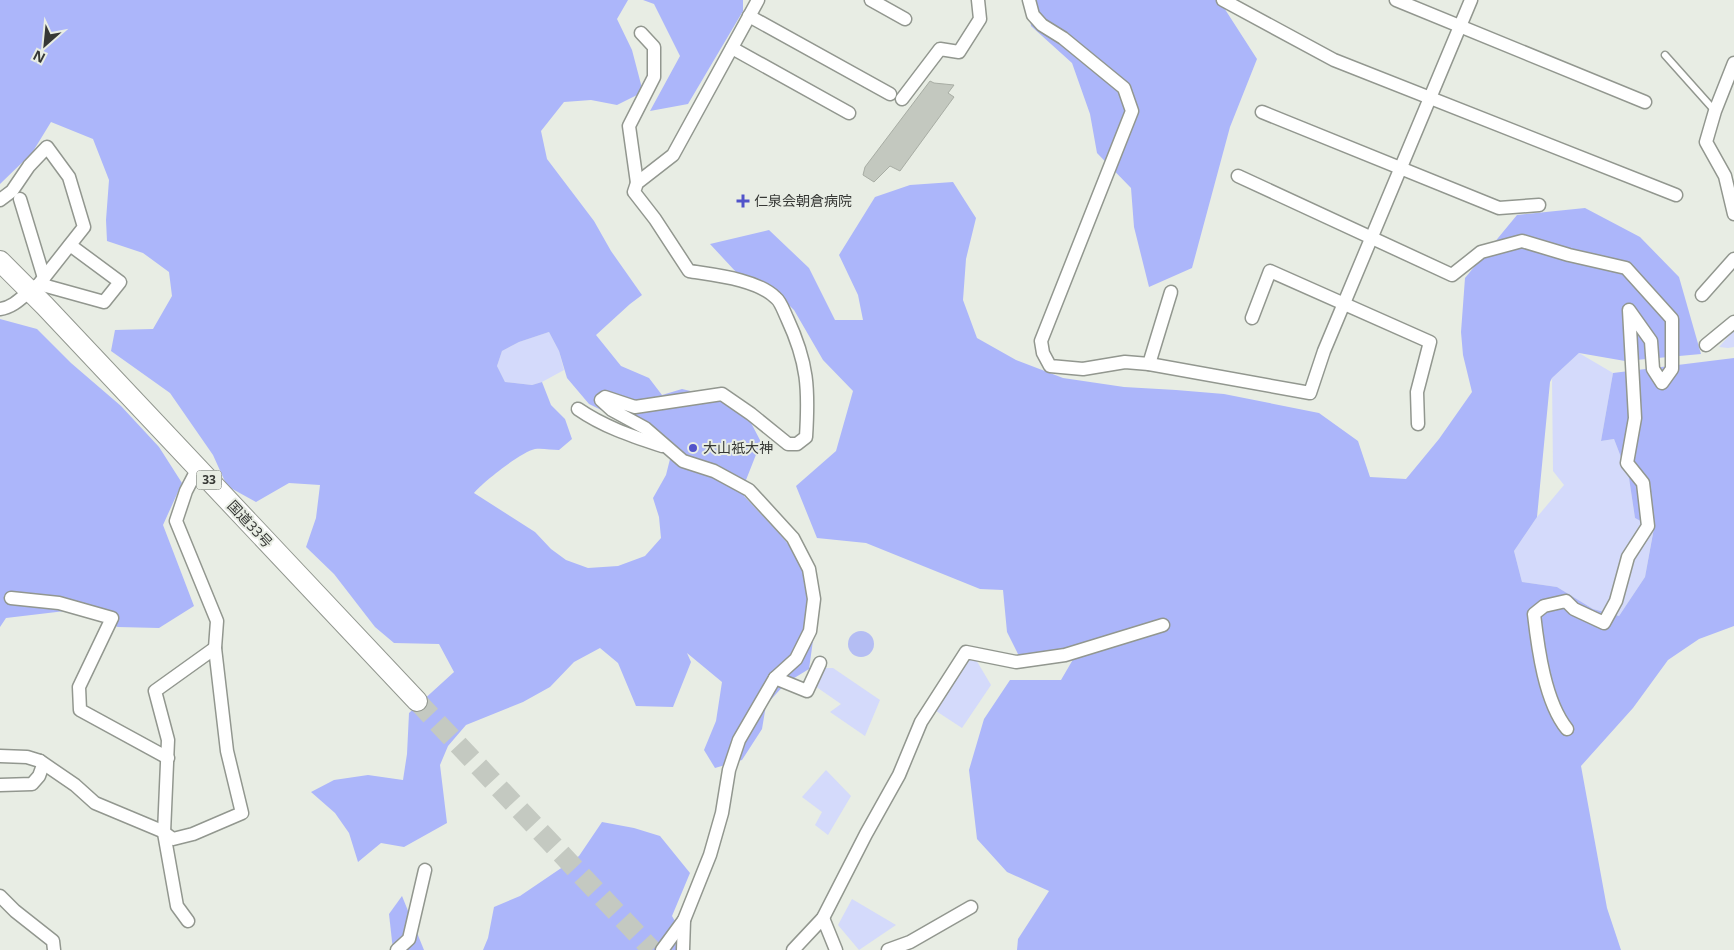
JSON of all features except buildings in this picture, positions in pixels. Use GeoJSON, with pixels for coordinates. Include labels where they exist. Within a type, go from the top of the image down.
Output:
{"type":"FeatureCollection","features":[{"type":"Feature","properties":{"kind":"highway","name":"国道33号"},"geometry":{"type":"LineString","coordinates":[[0,261],[38,284],[198,468],[417,701]]}},
{"type":"Feature","properties":{"kind":"street"},"geometry":{"type":"LineString","coordinates":[[637,183],[672,155],[758,0]]}},
{"type":"Feature","properties":{"kind":"street"},"geometry":{"type":"LineString","coordinates":[[871,0],[905,19]]}},
{"type":"Feature","properties":{"kind":"street"},"geometry":{"type":"LineString","coordinates":[[749,16],[896,96],[940,49],[959,52],[980,19],[978,0]]}},
{"type":"Feature","properties":{"kind":"street"},"geometry":{"type":"LineString","coordinates":[[1029,0],[1033,15],[1042,25],[1063,38],[1124,88],[1132,112],[1041,341],[1043,353],[1050,366],[1083,369],[1125,362],[1150,364],[1310,393],[1324,351],[1471,0]]}},
{"type":"Feature","properties":{"kind":"street"},"geometry":{"type":"LineString","coordinates":[[1223,0],[1334,60],[1676,195]]}},
{"type":"Feature","properties":{"kind":"street"},"geometry":{"type":"LineString","coordinates":[[1396,0],[1645,102]]}},
{"type":"Feature","properties":{"kind":"street"},"geometry":{"type":"LineString","coordinates":[[641,33],[654,47],[654,77],[629,126],[637,183],[634,192],[655,219],[689,271],[738,279],[760,288],[777,298],[803,357],[807,379],[808,404],[806,437],[797,444],[788,444],[751,414],[722,394],[635,407],[605,397],[601,400],[612,410],[645,428],[683,461],[714,471],[749,490],[793,538],[809,569],[814,599],[810,631],[796,659],[775,678],[738,740],[729,770],[722,813],[710,855],[684,920],[662,950]]}},
{"type":"Feature","properties":{"kind":"street"},"geometry":{"type":"LineString","coordinates":[[732,48],[849,113]]}},
{"type":"Feature","properties":{"kind":"street"},"geometry":{"type":"LineString","coordinates":[[1734,63],[1715,111],[1706,142],[1725,176],[1734,214]]}},
{"type":"Feature","properties":{"kind":"street"},"geometry":{"type":"LineString","coordinates":[[1262,112],[1499,208],[1539,205]]}},
{"type":"Feature","properties":{"kind":"street"},"geometry":{"type":"LineString","coordinates":[[0,200],[12,191],[29,166],[47,147],[69,177],[84,227],[38,284],[10,308],[0,309]]}},
{"type":"Feature","properties":{"kind":"street"},"geometry":{"type":"LineString","coordinates":[[1238,176],[1452,275],[1481,252],[1522,241],[1569,255],[1626,268],[1672,319],[1672,369],[1662,383],[1653,369],[1651,342],[1629,310],[1635,418],[1627,463],[1643,483],[1648,526],[1628,557],[1616,601],[1604,623],[1574,609],[1566,600],[1544,606],[1534,614],[1539,658],[1558,718],[1567,729]]}},
{"type":"Feature","properties":{"kind":"street"},"geometry":{"type":"LineString","coordinates":[[20,199],[38,284]]}},
{"type":"Feature","properties":{"kind":"street"},"geometry":{"type":"LineString","coordinates":[[38,284],[104,302],[120,282],[70,245]]}},
{"type":"Feature","properties":{"kind":"street"},"geometry":{"type":"LineString","coordinates":[[1702,295],[1734,259]]}},
{"type":"Feature","properties":{"kind":"street"},"geometry":{"type":"LineString","coordinates":[[1252,318],[1270,271],[1430,342],[1418,392],[1418,424]]}},
{"type":"Feature","properties":{"kind":"street"},"geometry":{"type":"LineString","coordinates":[[1150,364],[1172,292]]}},
{"type":"Feature","properties":{"kind":"street"},"geometry":{"type":"LineString","coordinates":[[1706,345],[1734,322]]}},
{"type":"Feature","properties":{"kind":"street"},"geometry":{"type":"LineString","coordinates":[[578,408],[596,422],[669,449]]}},
{"type":"Feature","properties":{"kind":"street"},"geometry":{"type":"LineString","coordinates":[[0,756],[27,757],[40,760],[75,785],[95,803],[164,833],[173,839],[193,834],[242,814],[226,751],[215,648],[217,621],[176,521],[186,491],[198,468]]}},
{"type":"Feature","properties":{"kind":"street"},"geometry":{"type":"LineString","coordinates":[[11,598],[59,603],[112,618],[80,686],[80,710],[168,758]]}},
{"type":"Feature","properties":{"kind":"street"},"geometry":{"type":"LineString","coordinates":[[793,950],[823,918],[899,775],[921,722],[966,652],[1016,662],[1065,655],[1163,625]]}},
{"type":"Feature","properties":{"kind":"street"},"geometry":{"type":"LineString","coordinates":[[188,920],[177,906],[164,833],[168,740],[155,691],[215,648]]}},
{"type":"Feature","properties":{"kind":"street"},"geometry":{"type":"LineString","coordinates":[[775,678],[807,691],[820,663]]}},
{"type":"Feature","properties":{"kind":"street"},"geometry":{"type":"LineString","coordinates":[[0,785],[32,784],[39,776],[43,765],[40,760]]}},
{"type":"Feature","properties":{"kind":"street"},"geometry":{"type":"LineString","coordinates":[[397,950],[409,939],[425,870]]}},
{"type":"Feature","properties":{"kind":"street"},"geometry":{"type":"LineString","coordinates":[[0,896],[15,911],[53,941],[54,950]]}},
{"type":"Feature","properties":{"kind":"street"},"geometry":{"type":"LineString","coordinates":[[888,950],[910,942],[971,907]]}},
{"type":"Feature","properties":{"kind":"street"},"geometry":{"type":"LineString","coordinates":[[823,918],[836,950]]}},
{"type":"Feature","properties":{"kind":"street"},"geometry":{"type":"LineString","coordinates":[[683,950],[684,920]]}},
{"type":"Feature","properties":{"kind":"lane"},"geometry":{"type":"LineString","coordinates":[[1665,55],[1715,111]]}},
{"type":"Feature","properties":{"kind":"shaded area"},"geometry":{"type":"Polygon","coordinates":[[[0,0],[628,0],[617,19],[632,50],[643,92],[617,105],[591,100],[564,102],[541,131],[547,159],[594,221],[611,251],[642,295],[596,335],[621,366],[649,378],[662,395],[682,389],[720,398],[749,419],[761,442],[746,480],[744,496],[805,564],[818,605],[809,669],[786,683],[766,705],[762,729],[742,760],[715,768],[704,750],[716,721],[722,682],[687,653],[691,662],[673,707],[636,706],[618,663],[600,648],[574,662],[550,687],[523,702],[466,725],[448,746],[440,765],[447,823],[404,847],[381,843],[358,862],[349,833],[335,813],[311,792],[334,780],[368,775],[403,780],[407,754],[409,713],[454,672],[439,644],[394,643],[375,627],[334,574],[306,547],[316,518],[320,485],[289,483],[256,502],[227,486],[213,455],[170,393],[111,351],[115,330],[153,329],[172,296],[169,272],[143,253],[107,241],[106,220],[109,180],[93,139],[51,122],[32,153],[0,184],[0,0]],[[549,332],[519,342],[502,351],[497,366],[505,382],[532,385],[542,382],[551,405],[565,419],[572,439],[559,450],[535,449],[529,451],[512,461],[474,493],[535,532],[551,549],[566,560],[588,568],[618,566],[645,556],[661,538],[659,517],[653,498],[666,475],[671,455],[642,430],[589,404],[567,378],[559,351],[549,332]]]}},
{"type":"Feature","properties":{"kind":"shaded area"},"geometry":{"type":"Polygon","coordinates":[[[643,0],[743,0],[743,11],[688,104],[650,111],[680,56],[654,4],[643,0]]]}},
{"type":"Feature","properties":{"kind":"shaded area"},"geometry":{"type":"Polygon","coordinates":[[[1028,0],[1219,0],[1257,59],[1230,127],[1192,268],[1149,287],[1134,227],[1131,188],[1097,153],[1090,114],[1072,63],[1031,26],[1028,0]]]}},
{"type":"Feature","properties":{"kind":"shaded area"},"geometry":{"type":"Polygon","coordinates":[[[953,182],[976,218],[966,259],[963,300],[977,338],[1016,360],[1063,378],[1124,387],[1224,394],[1319,413],[1358,441],[1370,477],[1406,479],[1439,439],[1472,392],[1463,355],[1461,332],[1465,278],[1517,215],[1585,208],[1640,237],[1679,277],[1701,354],[1625,361],[1579,353],[1552,378],[1550,382],[1537,517],[1514,551],[1522,582],[1557,587],[1593,609],[1619,616],[1645,577],[1654,528],[1635,518],[1629,478],[1614,439],[1601,441],[1613,373],[1734,358],[1734,626],[1699,639],[1668,660],[1633,708],[1581,766],[1607,908],[1621,950],[1017,950],[1018,939],[1049,891],[1007,872],[977,839],[969,770],[984,719],[1010,680],[1061,680],[1075,656],[1019,656],[1007,632],[1003,590],[980,589],[866,543],[817,538],[796,486],[836,451],[853,391],[823,360],[794,310],[767,284],[736,272],[710,244],[769,230],[809,268],[835,320],[863,320],[858,295],[839,255],[875,197],[910,185],[953,182]]]}},
{"type":"Feature","properties":{"kind":"shaded area"},"geometry":{"type":"Polygon","coordinates":[[[0,319],[37,329],[71,363],[121,406],[159,447],[182,483],[163,525],[194,606],[159,628],[118,627],[65,611],[6,618],[0,627],[0,319]]]}},
{"type":"Feature","properties":{"kind":"shaded area"},"geometry":{"type":"Polygon","coordinates":[[[1734,330],[1734,347],[1719,347],[1734,330]]]}},
{"type":"Feature","properties":{"kind":"shaded area"},"geometry":{"type":"Polygon","coordinates":[[[549,332],[559,351],[564,370],[542,382],[532,385],[505,382],[497,366],[502,351],[519,342],[549,332]]]}},
{"type":"Feature","properties":{"kind":"shaded area"},"geometry":{"type":"Polygon","coordinates":[[[1579,353],[1613,373],[1601,441],[1614,439],[1629,478],[1635,518],[1654,527],[1645,577],[1619,616],[1593,609],[1557,587],[1522,582],[1514,551],[1537,517],[1564,485],[1553,471],[1552,378],[1579,353]]]}},
{"type":"Feature","properties":{"kind":"shaded area"},"geometry":{"type":"Polygon","coordinates":[[[861,631],[870,635],[874,644],[870,653],[861,657],[852,653],[848,644],[852,635],[861,631]]]}},
{"type":"Feature","properties":{"kind":"shaded area"},"geometry":{"type":"Polygon","coordinates":[[[969,655],[975,658],[991,685],[962,728],[933,709],[969,655]]]}},
{"type":"Feature","properties":{"kind":"shaded area"},"geometry":{"type":"Polygon","coordinates":[[[825,668],[833,668],[880,700],[865,736],[830,712],[841,704],[815,686],[825,668]]]}},
{"type":"Feature","properties":{"kind":"shaded area"},"geometry":{"type":"Polygon","coordinates":[[[826,770],[851,796],[828,835],[815,825],[822,812],[802,797],[826,770]]]}},
{"type":"Feature","properties":{"kind":"shaded area"},"geometry":{"type":"Polygon","coordinates":[[[602,822],[634,828],[660,836],[690,873],[672,916],[687,942],[687,950],[483,950],[488,938],[494,907],[520,896],[579,856],[602,822]]]}},
{"type":"Feature","properties":{"kind":"shaded area"},"geometry":{"type":"Polygon","coordinates":[[[402,896],[424,950],[393,950],[389,914],[402,896]]]}},
{"type":"Feature","properties":{"kind":"shaded area"},"geometry":{"type":"Polygon","coordinates":[[[852,899],[896,925],[859,950],[838,925],[852,899]]]}},
{"type":"Feature","properties":{"kind":"tunnel"},"geometry":{"type":"LineString","coordinates":[[417,701],[652,950]]}},
{"type":"Feature","properties":{"kind":"place","name":"仁泉会朝倉病院"},"geometry":{"type":"Point","coordinates":[743,201]}},
{"type":"Feature","properties":{"kind":"place","name":"大山衹大神"},"geometry":{"type":"Point","coordinates":[693,448]}}]}
